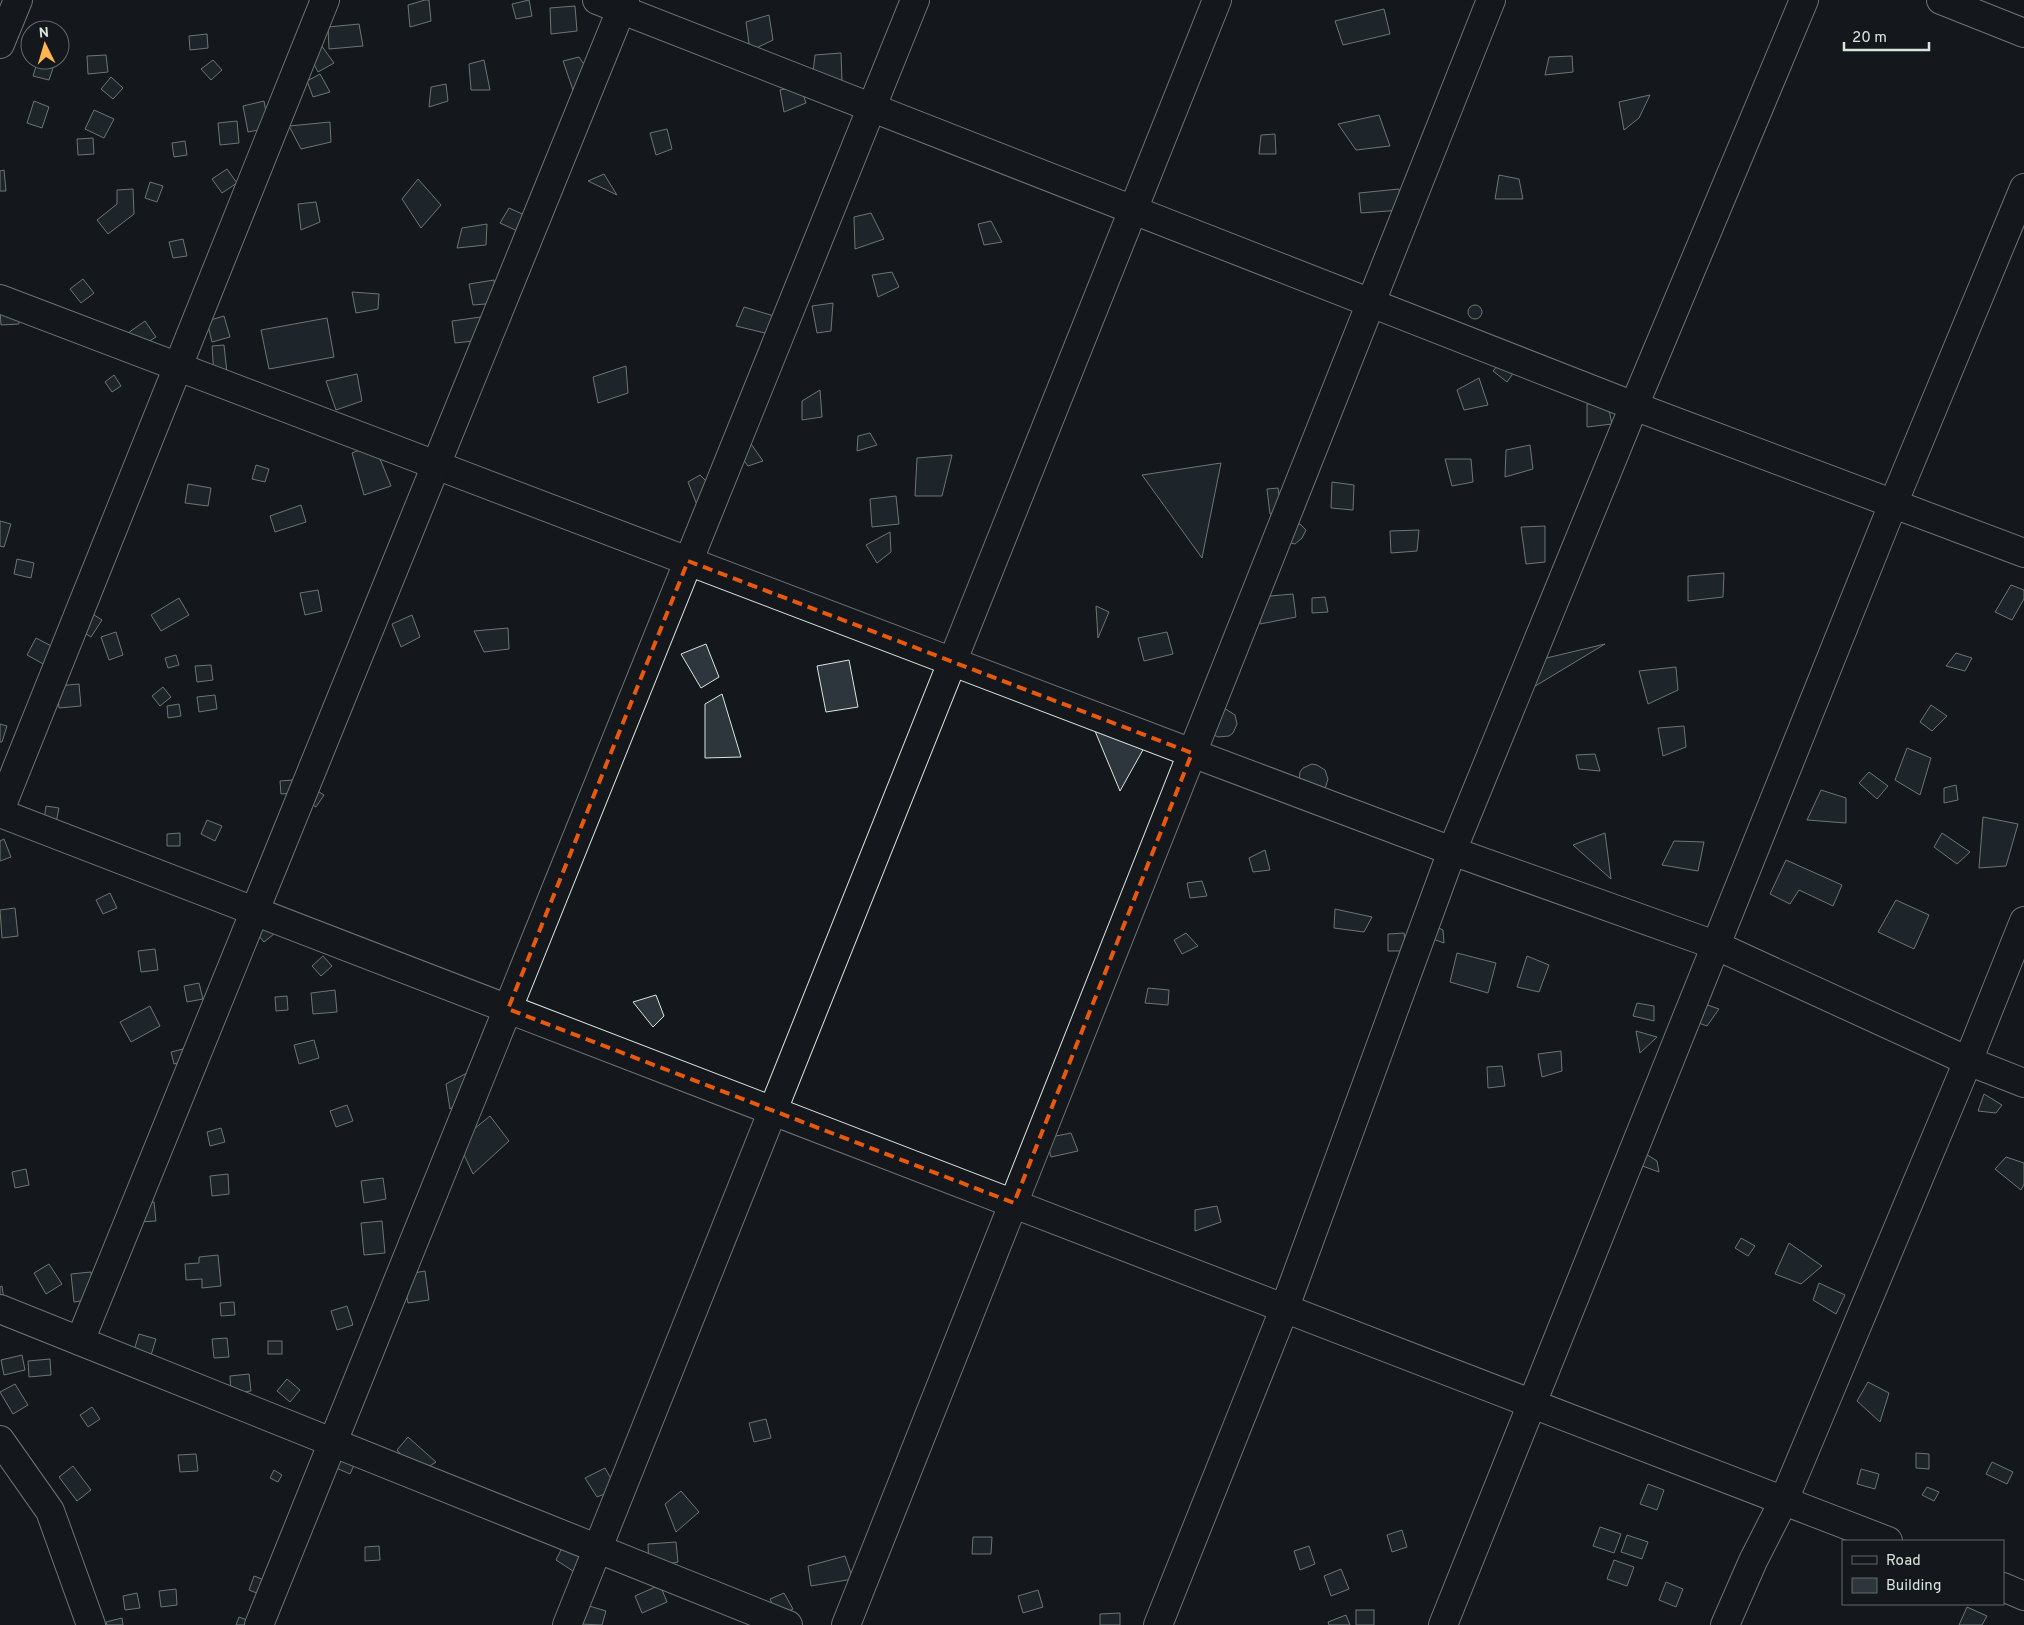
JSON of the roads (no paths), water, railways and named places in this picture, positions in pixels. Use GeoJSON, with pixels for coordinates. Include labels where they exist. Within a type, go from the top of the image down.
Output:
{"type":"FeatureCollection","features":[{"type":"Feature","properties":{"kind":"street"},"geometry":{"type":"LineString","coordinates":[[0,44],[18,0]]}},
{"type":"Feature","properties":{"kind":"street"},"geometry":{"type":"LineString","coordinates":[[324,0],[0,812],[1885,1540]]}},
{"type":"Feature","properties":{"kind":"street"},"geometry":{"type":"LineString","coordinates":[[259,1625],[915,0]]}},
{"type":"Feature","properties":{"kind":"street"},"geometry":{"type":"LineString","coordinates":[[567,1625],[1216,0]]}},
{"type":"Feature","properties":{"kind":"street"},"geometry":{"type":"LineString","coordinates":[[846,1625],[1491,0]]}},
{"type":"Feature","properties":{"kind":"street"},"geometry":{"type":"LineString","coordinates":[[1158,1625],[1285,1307],[1452,850],[1634,406],[1804,0]]}},
{"type":"Feature","properties":{"kind":"street"},"geometry":{"type":"LineString","coordinates":[[1941,0],[2024,33]]}},
{"type":"Feature","properties":{"kind":"street"},"geometry":{"type":"LineString","coordinates":[[80,1341],[436,465],[614,3],[872,107],[1634,406],[2024,553]]}},
{"type":"Feature","properties":{"kind":"street"},"geometry":{"type":"LineString","coordinates":[[1443,1625],[1893,504],[2024,188]]}},
{"type":"Feature","properties":{"kind":"street"},"geometry":{"type":"LineString","coordinates":[[0,299],[1192,753],[1715,945],[1968,1061],[2024,1083]]}},
{"type":"Feature","properties":{"kind":"street"},"geometry":{"type":"LineString","coordinates":[[1725,1625],[1753,1561],[1784,1500],[1968,1061],[2024,921]]}},
{"type":"Feature","properties":{"kind":"street"},"geometry":{"type":"LineString","coordinates":[[0,1309],[788,1625]]}},
{"type":"Feature","properties":{"kind":"street"},"geometry":{"type":"LineString","coordinates":[[0,1440],[50,1512],[91,1625]]}},
{"type":"Feature","properties":{"kind":"street"},"geometry":{"type":"LineString","coordinates":[[2004,1587],[2024,1596]]}}]}
